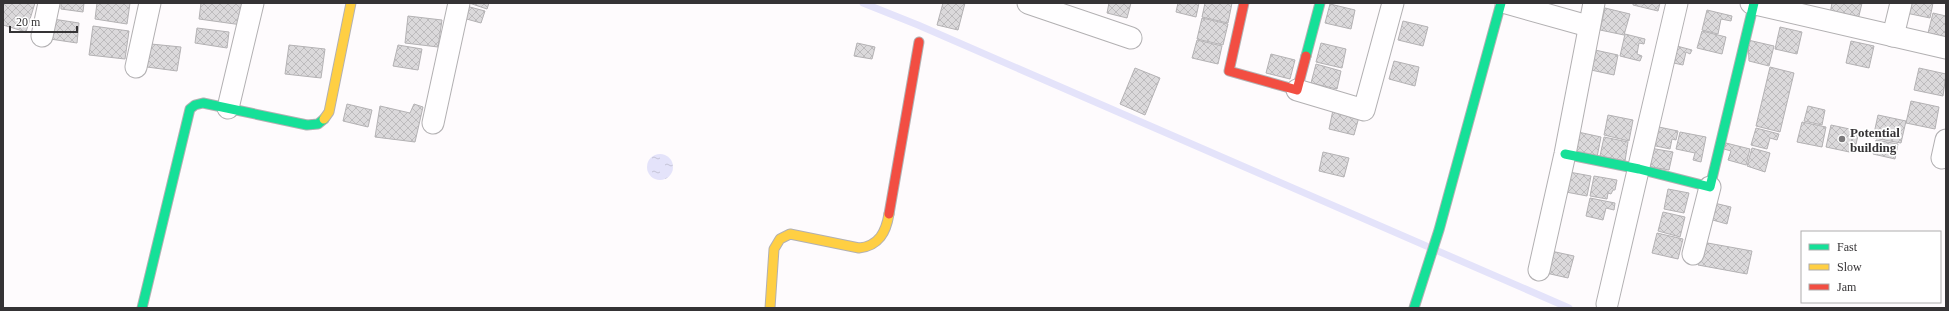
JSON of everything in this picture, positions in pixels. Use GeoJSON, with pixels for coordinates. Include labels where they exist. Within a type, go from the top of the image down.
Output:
{"type":"FeatureCollection","features":[{"type":"Feature","properties":{"kind":"street"},"geometry":{"type":"LineString","coordinates":[[42,36],[48,3]]}},
{"type":"Feature","properties":{"kind":"street"},"geometry":{"type":"LineString","coordinates":[[136,67],[150,3]]}},
{"type":"Feature","properties":{"kind":"street"},"geometry":{"type":"LineString","coordinates":[[228,108],[253,3]]}},
{"type":"Feature","properties":{"kind":"street"},"geometry":{"type":"LineString","coordinates":[[142,308],[190,109],[195,105],[203,103],[307,125],[318,124],[324,121],[329,112],[351,3]]}},
{"type":"Feature","properties":{"kind":"street"},"geometry":{"type":"LineString","coordinates":[[433,123],[459,3]]}},
{"type":"Feature","properties":{"kind":"street"},"geometry":{"type":"LineString","coordinates":[[1028,3],[1131,38]]}},
{"type":"Feature","properties":{"kind":"street"},"geometry":{"type":"LineString","coordinates":[[1244,3],[1229,71],[1364,110],[1393,3]]}},
{"type":"Feature","properties":{"kind":"street"},"geometry":{"type":"LineString","coordinates":[[1297,90],[1320,3]]}},
{"type":"Feature","properties":{"kind":"street"},"geometry":{"type":"LineString","coordinates":[[1414,308],[1439,230],[1501,3]]}},
{"type":"Feature","properties":{"kind":"street"},"geometry":{"type":"LineString","coordinates":[[1506,3],[1588,26]]}},
{"type":"Feature","properties":{"kind":"street"},"geometry":{"type":"LineString","coordinates":[[1539,270],[1565,154],[1588,26],[1594,3]]}},
{"type":"Feature","properties":{"kind":"street"},"geometry":{"type":"LineString","coordinates":[[1607,304],[1677,3]]}},
{"type":"Feature","properties":{"kind":"street"},"geometry":{"type":"LineString","coordinates":[[1693,254],[1753,3],[1828,12],[1893,36],[1946,48]]}},
{"type":"Feature","properties":{"kind":"street"},"geometry":{"type":"LineString","coordinates":[[1893,36],[1901,3]]}},
{"type":"Feature","properties":{"kind":"street"},"geometry":{"type":"LineString","coordinates":[[770,308],[774,249],[780,239],[790,234],[859,248],[871,248],[880,239],[887,226],[919,42]]}},
{"type":"Feature","properties":{"kind":"street"},"geometry":{"type":"LineString","coordinates":[[1565,154],[1639,169],[1710,187]]}},
{"type":"Feature","properties":{"kind":"water"},"geometry":{"type":"Polygon","coordinates":[[[660,154],[669,158],[673,167],[669,176],[660,180],[651,176],[647,167],[651,158],[660,154]]]}},
{"type":"Feature","properties":{"kind":"building"},"geometry":{"type":"Polygon","coordinates":[[[3,3],[35,3],[26,32],[3,25],[3,3]]]}},
{"type":"Feature","properties":{"kind":"building"},"geometry":{"type":"Polygon","coordinates":[[[61,3],[84,3],[83,12],[61,9],[61,3]]]}},
{"type":"Feature","properties":{"kind":"building"},"geometry":{"type":"Polygon","coordinates":[[[97,3],[130,3],[127,24],[95,19],[97,3]]]}},
{"type":"Feature","properties":{"kind":"building"},"geometry":{"type":"Polygon","coordinates":[[[201,3],[245,3],[242,25],[199,19],[201,3]]]}},
{"type":"Feature","properties":{"kind":"building"},"geometry":{"type":"Polygon","coordinates":[[[469,3],[489,3],[487,9],[469,3]]]}},
{"type":"Feature","properties":{"kind":"building"},"geometry":{"type":"Polygon","coordinates":[[[943,3],[965,3],[958,30],[937,25],[943,3]]]}},
{"type":"Feature","properties":{"kind":"building"},"geometry":{"type":"Polygon","coordinates":[[[1109,3],[1131,3],[1127,18],[1107,13],[1109,3]]]}},
{"type":"Feature","properties":{"kind":"building"},"geometry":{"type":"Polygon","coordinates":[[[1178,3],[1199,3],[1196,17],[1176,12],[1178,3]]]}},
{"type":"Feature","properties":{"kind":"building"},"geometry":{"type":"Polygon","coordinates":[[[1205,3],[1232,3],[1228,23],[1202,17],[1205,3]]]}},
{"type":"Feature","properties":{"kind":"building"},"geometry":{"type":"Polygon","coordinates":[[[1633,3],[1660,3],[1658,11],[1633,5],[1633,3]]]}},
{"type":"Feature","properties":{"kind":"building"},"geometry":{"type":"Polygon","coordinates":[[[1832,3],[1862,3],[1857,24],[1829,19],[1832,3]]]}},
{"type":"Feature","properties":{"kind":"building"},"geometry":{"type":"Polygon","coordinates":[[[1908,3],[1933,3],[1930,18],[1906,13],[1908,3]]]}},
{"type":"Feature","properties":{"kind":"building"},"geometry":{"type":"Polygon","coordinates":[[[1330,4],[1355,10],[1351,29],[1325,23],[1330,4]]]}},
{"type":"Feature","properties":{"kind":"building"},"geometry":{"type":"Polygon","coordinates":[[[466,6],[485,11],[481,23],[463,18],[466,6]]]}},
{"type":"Feature","properties":{"kind":"building"},"geometry":{"type":"Polygon","coordinates":[[[1605,8],[1630,14],[1624,35],[1600,30],[1605,8]]]}},
{"type":"Feature","properties":{"kind":"building"},"geometry":{"type":"Polygon","coordinates":[[[1707,10],[1732,16],[1731,21],[1721,19],[1718,34],[1702,30],[1707,10]]]}},
{"type":"Feature","properties":{"kind":"building"},"geometry":{"type":"Polygon","coordinates":[[[1933,13],[1946,16],[1946,46],[1926,41],[1933,13]]]}},
{"type":"Feature","properties":{"kind":"building"},"geometry":{"type":"Polygon","coordinates":[[[408,16],[442,20],[438,47],[405,43],[408,16]]]}},
{"type":"Feature","properties":{"kind":"building"},"geometry":{"type":"Polygon","coordinates":[[[1202,18],[1228,24],[1223,45],[1197,39],[1202,18]]]}},
{"type":"Feature","properties":{"kind":"building"},"geometry":{"type":"Polygon","coordinates":[[[53,19],[79,23],[77,43],[50,39],[53,19]]]}},
{"type":"Feature","properties":{"kind":"building"},"geometry":{"type":"Polygon","coordinates":[[[1403,21],[1428,27],[1423,46],[1398,40],[1403,21]]]}},
{"type":"Feature","properties":{"kind":"building"},"geometry":{"type":"Polygon","coordinates":[[[93,26],[129,31],[125,59],[89,55],[93,26]]]}},
{"type":"Feature","properties":{"kind":"building"},"geometry":{"type":"Polygon","coordinates":[[[1780,27],[1802,32],[1797,54],[1775,49],[1780,27]]]}},
{"type":"Feature","properties":{"kind":"building"},"geometry":{"type":"Polygon","coordinates":[[[197,28],[229,32],[227,48],[195,43],[197,28]]]}},
{"type":"Feature","properties":{"kind":"building"},"geometry":{"type":"Polygon","coordinates":[[[1702,31],[1726,37],[1722,54],[1697,48],[1702,31]]]}},
{"type":"Feature","properties":{"kind":"building"},"geometry":{"type":"Polygon","coordinates":[[[1625,34],[1645,39],[1644,44],[1639,43],[1637,54],[1642,56],[1640,61],[1620,56],[1625,34]]]}},
{"type":"Feature","properties":{"kind":"building"},"geometry":{"type":"Polygon","coordinates":[[[1197,40],[1222,46],[1218,64],[1192,58],[1197,40]]]}},
{"type":"Feature","properties":{"kind":"building"},"geometry":{"type":"Polygon","coordinates":[[[1748,40],[1774,46],[1769,66],[1749,61],[1748,40]]]}},
{"type":"Feature","properties":{"kind":"building"},"geometry":{"type":"Polygon","coordinates":[[[1851,41],[1874,46],[1869,68],[1846,63],[1851,41]]]}},
{"type":"Feature","properties":{"kind":"building"},"geometry":{"type":"Polygon","coordinates":[[[857,43],[875,47],[872,59],[854,56],[857,43]]]}},
{"type":"Feature","properties":{"kind":"building"},"geometry":{"type":"Polygon","coordinates":[[[1321,43],[1346,49],[1342,68],[1316,62],[1321,43]]]}},
{"type":"Feature","properties":{"kind":"building"},"geometry":{"type":"Polygon","coordinates":[[[151,44],[181,47],[177,71],[147,67],[151,44]]]}},
{"type":"Feature","properties":{"kind":"building"},"geometry":{"type":"Polygon","coordinates":[[[289,45],[325,49],[321,78],[285,74],[289,45]]]}},
{"type":"Feature","properties":{"kind":"building"},"geometry":{"type":"Polygon","coordinates":[[[398,45],[422,49],[418,70],[393,66],[398,45]]]}},
{"type":"Feature","properties":{"kind":"building"},"geometry":{"type":"Polygon","coordinates":[[[1673,45],[1692,50],[1690,54],[1686,52],[1683,65],[1669,62],[1673,45]]]}},
{"type":"Feature","properties":{"kind":"building"},"geometry":{"type":"Polygon","coordinates":[[[1595,50],[1618,55],[1614,75],[1591,70],[1595,50]]]}},
{"type":"Feature","properties":{"kind":"building"},"geometry":{"type":"Polygon","coordinates":[[[1271,54],[1295,60],[1290,79],[1266,73],[1271,54]]]}},
{"type":"Feature","properties":{"kind":"building"},"geometry":{"type":"Polygon","coordinates":[[[1394,61],[1419,67],[1415,86],[1389,79],[1394,61]]]}},
{"type":"Feature","properties":{"kind":"building"},"geometry":{"type":"Polygon","coordinates":[[[1316,64],[1341,71],[1337,89],[1311,83],[1316,64]]]}},
{"type":"Feature","properties":{"kind":"building"},"geometry":{"type":"Polygon","coordinates":[[[1770,67],[1794,73],[1780,132],[1756,126],[1770,67]]]}},
{"type":"Feature","properties":{"kind":"building"},"geometry":{"type":"Polygon","coordinates":[[[1135,68],[1160,78],[1145,115],[1120,104],[1135,68]]]}},
{"type":"Feature","properties":{"kind":"building","name":"Potential building"},"geometry":{"type":"Polygon","coordinates":[[[1919,68],[1946,74],[1943,96],[1914,90],[1919,68]]]}},
{"type":"Feature","properties":{"kind":"building","name":"Potential building"},"geometry":{"type":"Polygon","coordinates":[[[1911,101],[1939,107],[1935,129],[1906,123],[1911,101]]]}},
{"type":"Feature","properties":{"kind":"building"},"geometry":{"type":"Polygon","coordinates":[[[347,104],[372,110],[368,127],[343,121],[347,104]]]}},
{"type":"Feature","properties":{"kind":"building"},"geometry":{"type":"Polygon","coordinates":[[[414,104],[423,107],[415,142],[375,137],[380,106],[410,113],[414,104]]]}},
{"type":"Feature","properties":{"kind":"building"},"geometry":{"type":"Polygon","coordinates":[[[1808,106],[1825,110],[1822,125],[1804,121],[1808,106]]]}},
{"type":"Feature","properties":{"kind":"building"},"geometry":{"type":"Polygon","coordinates":[[[1333,110],[1359,117],[1354,135],[1329,129],[1333,110]]]}},
{"type":"Feature","properties":{"kind":"building"},"geometry":{"type":"Polygon","coordinates":[[[1608,115],[1633,120],[1629,141],[1604,135],[1608,115]]]}},
{"type":"Feature","properties":{"kind":"building","name":"Potential building"},"geometry":{"type":"Polygon","coordinates":[[[1878,115],[1906,121],[1901,143],[1873,138],[1878,115]]]}},
{"type":"Feature","properties":{"kind":"building","name":"Potential building"},"geometry":{"type":"Polygon","coordinates":[[[1802,122],[1826,127],[1822,147],[1797,142],[1802,122]]]}},
{"type":"Feature","properties":{"kind":"building","name":"Potential building"},"geometry":{"type":"Polygon","coordinates":[[[1831,125],[1859,131],[1854,153],[1826,147],[1831,125]]]}},
{"type":"Feature","properties":{"kind":"building"},"geometry":{"type":"Polygon","coordinates":[[[1654,126],[1678,131],[1676,140],[1672,139],[1670,149],[1651,145],[1654,126]]]}},
{"type":"Feature","properties":{"kind":"building"},"geometry":{"type":"Polygon","coordinates":[[[1756,128],[1779,134],[1777,140],[1770,138],[1767,149],[1751,145],[1756,128]]]}},
{"type":"Feature","properties":{"kind":"building"},"geometry":{"type":"Polygon","coordinates":[[[1578,132],[1601,137],[1597,157],[1574,153],[1578,132]]]}},
{"type":"Feature","properties":{"kind":"building"},"geometry":{"type":"Polygon","coordinates":[[[1680,132],[1706,137],[1701,162],[1693,160],[1695,153],[1676,149],[1680,132]]]}},
{"type":"Feature","properties":{"kind":"building"},"geometry":{"type":"Polygon","coordinates":[[[1604,137],[1628,142],[1625,161],[1600,156],[1604,137]]]}},
{"type":"Feature","properties":{"kind":"building","name":"Potential building"},"geometry":{"type":"Polygon","coordinates":[[[1876,140],[1898,144],[1895,159],[1873,154],[1876,140]]]}},
{"type":"Feature","properties":{"kind":"building"},"geometry":{"type":"Polygon","coordinates":[[[1726,143],[1750,149],[1746,165],[1728,160],[1731,151],[1724,149],[1726,143]]]}},
{"type":"Feature","properties":{"kind":"building"},"geometry":{"type":"Polygon","coordinates":[[[1650,148],[1673,152],[1669,170],[1646,166],[1650,148]]]}},
{"type":"Feature","properties":{"kind":"building"},"geometry":{"type":"Polygon","coordinates":[[[1752,148],[1770,153],[1765,172],[1747,166],[1752,148]]]}},
{"type":"Feature","properties":{"kind":"building"},"geometry":{"type":"Polygon","coordinates":[[[1323,152],[1349,158],[1344,177],[1319,171],[1323,152]]]}},
{"type":"Feature","properties":{"kind":"building"},"geometry":{"type":"Polygon","coordinates":[[[1569,172],[1591,176],[1587,196],[1566,192],[1569,172]]]}},
{"type":"Feature","properties":{"kind":"building"},"geometry":{"type":"Polygon","coordinates":[[[1594,176],[1617,180],[1615,190],[1613,190],[1611,194],[1608,193],[1607,199],[1590,196],[1594,176]]]}},
{"type":"Feature","properties":{"kind":"building"},"geometry":{"type":"Polygon","coordinates":[[[1668,189],[1689,193],[1684,213],[1664,209],[1668,189]]]}},
{"type":"Feature","properties":{"kind":"building"},"geometry":{"type":"Polygon","coordinates":[[[1590,198],[1615,203],[1614,210],[1606,208],[1603,220],[1586,216],[1590,198]]]}},
{"type":"Feature","properties":{"kind":"building"},"geometry":{"type":"Polygon","coordinates":[[[1714,203],[1731,207],[1727,224],[1709,219],[1714,203]]]}},
{"type":"Feature","properties":{"kind":"building"},"geometry":{"type":"Polygon","coordinates":[[[1663,212],[1685,217],[1680,237],[1658,231],[1663,212]]]}},
{"type":"Feature","properties":{"kind":"building"},"geometry":{"type":"Polygon","coordinates":[[[1657,233],[1683,239],[1678,259],[1652,253],[1657,233]]]}},
{"type":"Feature","properties":{"kind":"building"},"geometry":{"type":"Polygon","coordinates":[[[1702,242],[1752,251],[1747,274],[1698,265],[1702,242]]]}},
{"type":"Feature","properties":{"kind":"building"},"geometry":{"type":"Polygon","coordinates":[[[1551,251],[1574,256],[1568,278],[1546,273],[1551,251]]]}},
{"type":"Feature","properties":{"kind":"waterway"},"geometry":{"type":"LineString","coordinates":[[863,3],[918,25],[1569,308]]}},
{"type":"Feature","properties":{"kind":"traffic: fast"},"geometry":{"type":"LineString","coordinates":[[1306,56],[1320,3]]}},
{"type":"Feature","properties":{"kind":"traffic: fast"},"geometry":{"type":"LineString","coordinates":[[1414,308],[1439,230],[1501,3]]}},
{"type":"Feature","properties":{"kind":"traffic: fast"},"geometry":{"type":"LineString","coordinates":[[1565,154],[1639,169],[1710,187],[1754,3]]}},
{"type":"Feature","properties":{"kind":"traffic: fast"},"geometry":{"type":"LineString","coordinates":[[142,308],[190,109],[195,105],[203,103],[307,125],[318,124],[324,119]]}},
{"type":"Feature","properties":{"kind":"traffic: slow"},"geometry":{"type":"LineString","coordinates":[[324,119],[329,112],[351,3]]}},
{"type":"Feature","properties":{"kind":"traffic: slow"},"geometry":{"type":"LineString","coordinates":[[770,308],[774,249],[780,239],[790,234],[859,248],[866,247],[880,237],[886,227],[889,214]]}},
{"type":"Feature","properties":{"kind":"traffic: jam"},"geometry":{"type":"LineString","coordinates":[[1244,3],[1229,71],[1297,90],[1306,56]]}},
{"type":"Feature","properties":{"kind":"traffic: jam"},"geometry":{"type":"LineString","coordinates":[[889,214],[919,42]]}},
{"type":"Feature","properties":{"kind":"place","name":"Potential building"},"geometry":{"type":"Point","coordinates":[1842,139]}}]}
